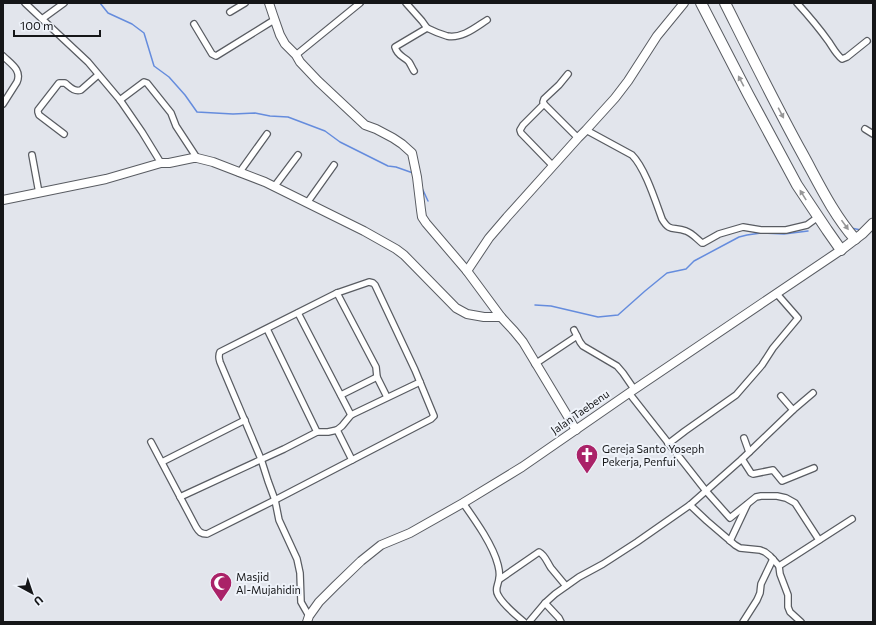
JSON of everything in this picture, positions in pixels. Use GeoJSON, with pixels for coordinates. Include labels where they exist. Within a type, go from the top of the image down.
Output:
{"type":"FeatureCollection","features":[{"type":"Feature","properties":{"kind":"highway"},"geometry":{"type":"LineString","coordinates":[[701,3],[794,180],[842,250]]}},
{"type":"Feature","properties":{"kind":"highway"},"geometry":{"type":"LineString","coordinates":[[725,3],[818,183],[840,219],[858,236]]}},
{"type":"Feature","properties":{"kind":"main road","name":"Jalan Taebenu"},"geometry":{"type":"LineString","coordinates":[[842,250],[873,223]]}},
{"type":"Feature","properties":{"kind":"street"},"geometry":{"type":"LineString","coordinates":[[25,3],[88,62],[120,100],[161,163]]}},
{"type":"Feature","properties":{"kind":"street"},"geometry":{"type":"LineString","coordinates":[[42,19],[64,3]]}},
{"type":"Feature","properties":{"kind":"street"},"geometry":{"type":"LineString","coordinates":[[230,12],[245,3]]}},
{"type":"Feature","properties":{"kind":"street"},"geometry":{"type":"LineString","coordinates":[[270,3],[274,20],[285,44],[296,55],[300,62],[318,81],[366,125],[402,144],[412,153],[422,217],[437,237],[467,271],[501,317],[523,342],[576,430]]}},
{"type":"Feature","properties":{"kind":"street"},"geometry":{"type":"LineString","coordinates":[[296,55],[360,3]]}},
{"type":"Feature","properties":{"kind":"street"},"geometry":{"type":"LineString","coordinates":[[406,3],[427,28],[448,36],[462,35],[487,20]]}},
{"type":"Feature","properties":{"kind":"street"},"geometry":{"type":"LineString","coordinates":[[467,271],[489,238],[615,98],[628,81],[657,36],[684,3]]}},
{"type":"Feature","properties":{"kind":"street"},"geometry":{"type":"LineString","coordinates":[[797,3],[833,47],[838,56],[842,59],[847,57],[867,41]]}},
{"type":"Feature","properties":{"kind":"street"},"geometry":{"type":"LineString","coordinates":[[194,24],[212,54],[216,56],[274,20]]}},
{"type":"Feature","properties":{"kind":"street"},"geometry":{"type":"LineString","coordinates":[[414,71],[408,61],[399,54],[395,47],[427,28]]}},
{"type":"Feature","properties":{"kind":"street"},"geometry":{"type":"LineString","coordinates":[[3,56],[17,70],[18,73],[17,82],[3,103]]}},
{"type":"Feature","properties":{"kind":"street"},"geometry":{"type":"LineString","coordinates":[[553,166],[521,133],[520,130],[544,104],[544,99],[568,74]]}},
{"type":"Feature","properties":{"kind":"street"},"geometry":{"type":"LineString","coordinates":[[64,134],[40,115],[38,110],[59,83],[65,83],[73,90],[77,91],[81,90],[98,75]]}},
{"type":"Feature","properties":{"kind":"street"},"geometry":{"type":"LineString","coordinates":[[120,100],[144,82],[147,83],[170,113],[176,126],[197,158]]}},
{"type":"Feature","properties":{"kind":"street"},"geometry":{"type":"LineString","coordinates":[[544,104],[578,138]]}},
{"type":"Feature","properties":{"kind":"street"},"geometry":{"type":"LineString","coordinates":[[865,129],[873,134]]}},
{"type":"Feature","properties":{"kind":"street"},"geometry":{"type":"LineString","coordinates":[[586,130],[632,155],[638,161],[643,171],[665,224],[672,229],[680,229],[688,232],[702,243],[719,234],[743,227],[762,230],[786,230],[807,225],[818,217]]}},
{"type":"Feature","properties":{"kind":"street"},"geometry":{"type":"LineString","coordinates":[[239,173],[267,134]]}},
{"type":"Feature","properties":{"kind":"street"},"geometry":{"type":"LineString","coordinates":[[32,155],[40,193]]}},
{"type":"Feature","properties":{"kind":"street"},"geometry":{"type":"LineString","coordinates":[[274,187],[298,155]]}},
{"type":"Feature","properties":{"kind":"street"},"geometry":{"type":"LineString","coordinates":[[3,200],[106,179],[161,163],[197,158],[213,162],[274,187],[364,231],[396,249],[404,255],[456,308],[466,314],[484,317],[501,317]]}},
{"type":"Feature","properties":{"kind":"street"},"geometry":{"type":"LineString","coordinates":[[307,203],[334,165]]}},
{"type":"Feature","properties":{"kind":"street","name":"Jalan Taebenu"},"geometry":{"type":"LineString","coordinates":[[308,619],[320,602],[335,586],[381,545],[410,533],[522,467],[631,391],[842,250]]}},
{"type":"Feature","properties":{"kind":"street"},"geometry":{"type":"LineString","coordinates":[[151,442],[199,532],[207,534],[275,500],[431,419],[434,416],[420,382],[375,285],[369,282],[337,293],[220,352],[219,356],[220,362],[261,459],[275,500],[279,520],[297,559],[300,573],[301,602],[308,619]]}},
{"type":"Feature","properties":{"kind":"street"},"geometry":{"type":"LineString","coordinates":[[337,293],[376,367],[377,376],[388,397]]}},
{"type":"Feature","properties":{"kind":"street"},"geometry":{"type":"LineString","coordinates":[[668,444],[736,395],[762,365],[772,348],[798,318],[777,294]]}},
{"type":"Feature","properties":{"kind":"street"},"geometry":{"type":"LineString","coordinates":[[298,313],[351,415]]}},
{"type":"Feature","properties":{"kind":"street"},"geometry":{"type":"LineString","coordinates":[[267,329],[316,432]]}},
{"type":"Feature","properties":{"kind":"street"},"geometry":{"type":"LineString","coordinates":[[574,330],[580,342],[588,349],[602,356],[617,366],[624,373],[631,391],[668,444],[730,518],[756,497],[777,496],[786,498],[795,503],[819,540]]}},
{"type":"Feature","properties":{"kind":"street"},"geometry":{"type":"LineString","coordinates":[[536,364],[577,336]]}},
{"type":"Feature","properties":{"kind":"street"},"geometry":{"type":"LineString","coordinates":[[341,395],[377,376]]}},
{"type":"Feature","properties":{"kind":"street"},"geometry":{"type":"LineString","coordinates":[[180,497],[284,449],[316,432],[338,430],[351,415],[420,382]]}},
{"type":"Feature","properties":{"kind":"street"},"geometry":{"type":"LineString","coordinates":[[529,622],[545,603],[566,586],[603,564],[690,505],[813,393]]}},
{"type":"Feature","properties":{"kind":"street"},"geometry":{"type":"LineString","coordinates":[[781,396],[793,410]]}},
{"type":"Feature","properties":{"kind":"street"},"geometry":{"type":"LineString","coordinates":[[162,462],[245,420]]}},
{"type":"Feature","properties":{"kind":"street"},"geometry":{"type":"LineString","coordinates":[[338,430],[352,460]]}},
{"type":"Feature","properties":{"kind":"street"},"geometry":{"type":"LineString","coordinates":[[744,438],[749,452]]}},
{"type":"Feature","properties":{"kind":"street"},"geometry":{"type":"LineString","coordinates":[[742,459],[751,474],[773,470],[782,481],[814,468]]}},
{"type":"Feature","properties":{"kind":"street"},"geometry":{"type":"LineString","coordinates":[[463,503],[490,546],[497,563],[500,580]]}},
{"type":"Feature","properties":{"kind":"street"},"geometry":{"type":"LineString","coordinates":[[730,541],[748,503]]}},
{"type":"Feature","properties":{"kind":"street"},"geometry":{"type":"LineString","coordinates":[[690,505],[730,541],[740,548],[765,552],[780,566],[780,574],[788,596],[788,607],[790,612],[801,622]]}},
{"type":"Feature","properties":{"kind":"street"},"geometry":{"type":"LineString","coordinates":[[780,566],[852,520]]}},
{"type":"Feature","properties":{"kind":"street"},"geometry":{"type":"LineString","coordinates":[[524,622],[497,595],[497,584],[500,580],[539,552],[544,556],[549,565],[566,586]]}},
{"type":"Feature","properties":{"kind":"street"},"geometry":{"type":"LineString","coordinates":[[743,622],[757,600],[760,593],[761,584],[773,559]]}},
{"type":"Feature","properties":{"kind":"street"},"geometry":{"type":"LineString","coordinates":[[545,603],[561,622]]}},
{"type":"Feature","properties":{"kind":"waterway"},"geometry":{"type":"LineString","coordinates":[[100,3],[108,13],[132,24],[144,33],[154,66],[169,77],[185,95],[197,112],[233,114],[255,113],[288,117],[325,131],[340,142],[388,166],[413,173]]}},
{"type":"Feature","properties":{"kind":"waterway"},"geometry":{"type":"LineString","coordinates":[[422,188],[428,201]]}},
{"type":"Feature","properties":{"kind":"waterway"},"geometry":{"type":"LineString","coordinates":[[851,228],[861,230]]}},
{"type":"Feature","properties":{"kind":"waterway"},"geometry":{"type":"LineString","coordinates":[[535,305],[551,306],[598,317],[618,315],[667,273],[686,269],[694,261],[739,237],[761,233],[784,234],[808,231]]}},
{"type":"Feature","properties":{"kind":"place","name":"Gereja Santo Yoseph Pekerja, Penfui"},"geometry":{"type":"Point","coordinates":[587,474]}},
{"type":"Feature","properties":{"kind":"place","name":"Masjid Al-Mujahidin"},"geometry":{"type":"Point","coordinates":[221,602]}}]}
